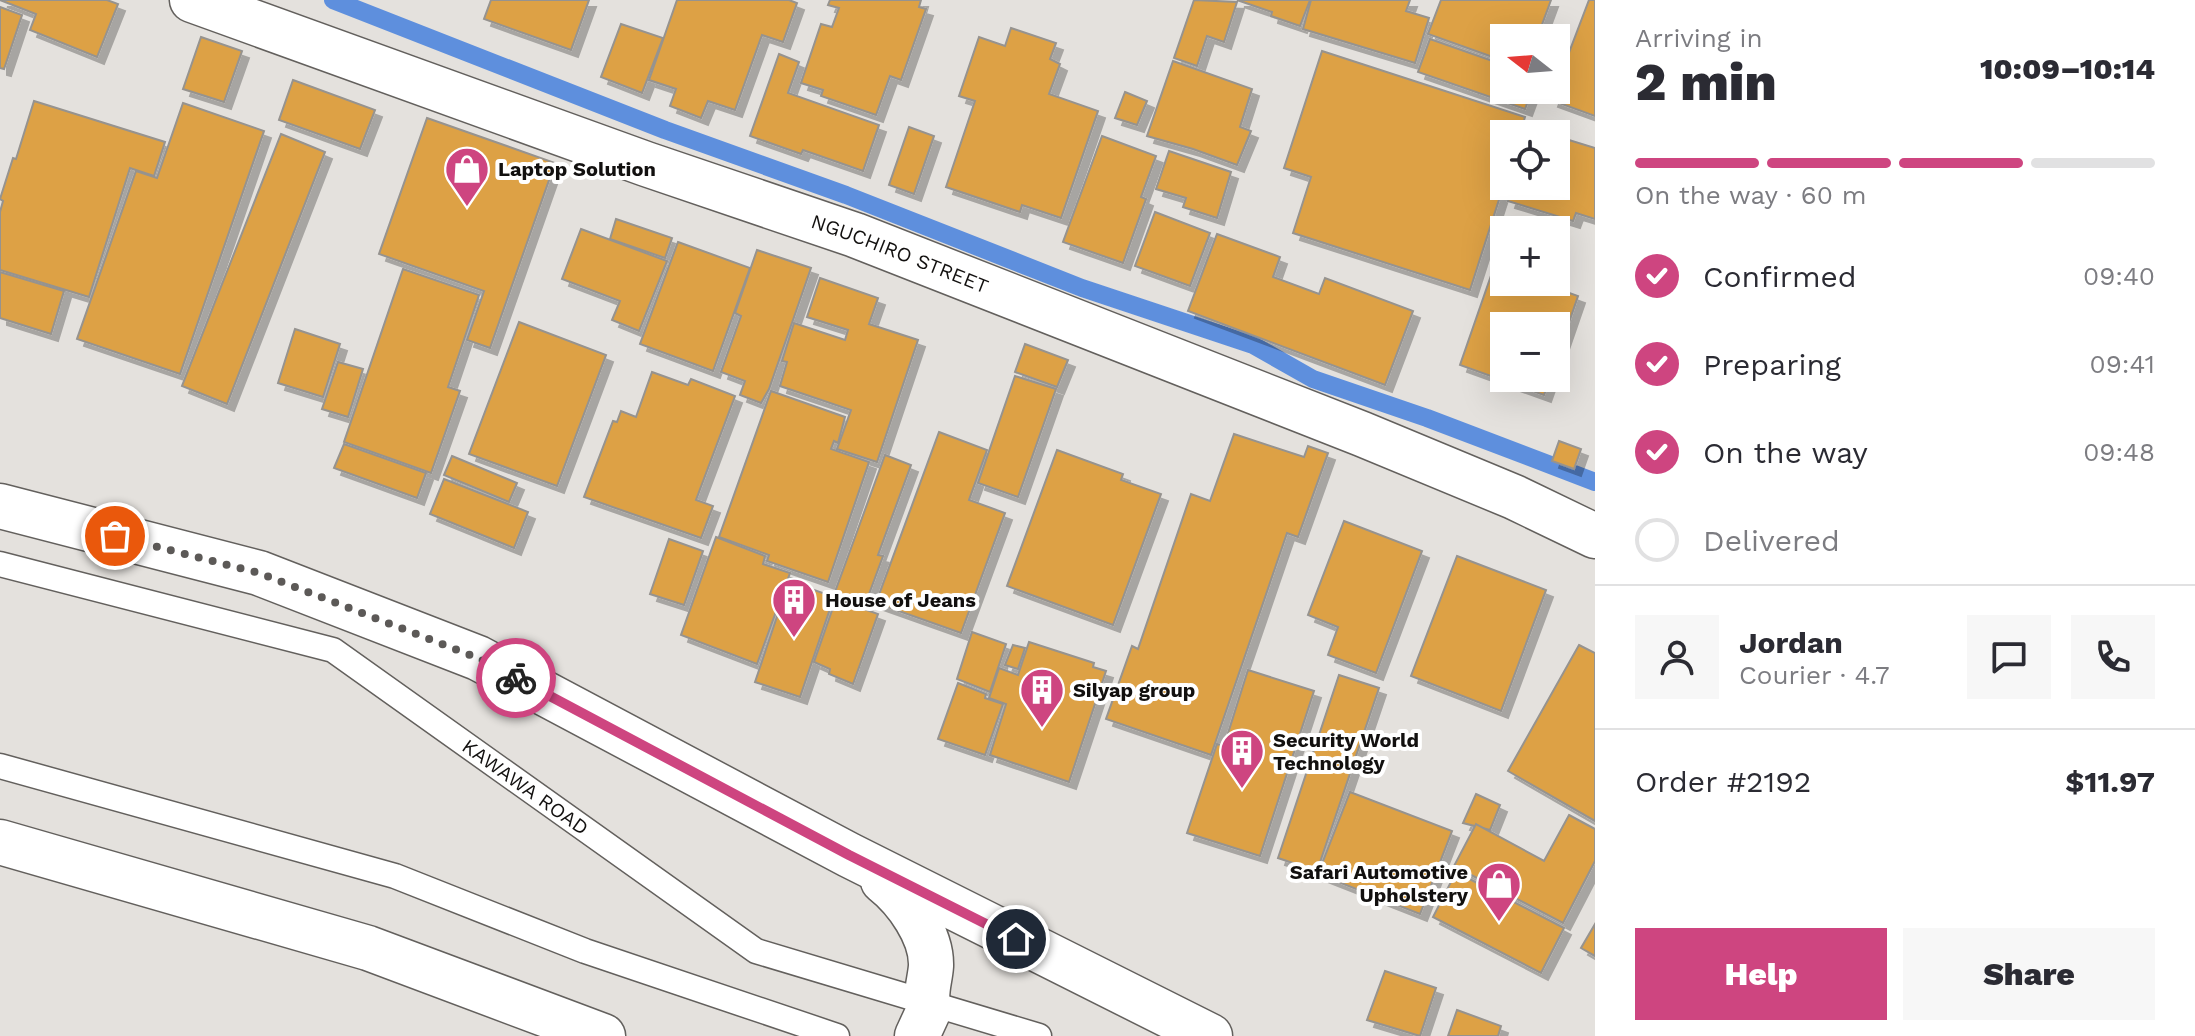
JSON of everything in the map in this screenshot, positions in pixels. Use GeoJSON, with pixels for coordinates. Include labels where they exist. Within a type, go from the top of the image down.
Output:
{"type":"FeatureCollection","features":[{"type":"Feature","properties":{"kind":"main road","name":"NGUCHIRO STREET"},"geometry":{"type":"LineString","coordinates":[[192,0],[646,164],[855,235],[1362,434],[1514,497],[1595,536]]}},
{"type":"Feature","properties":{"kind":"main road"},"geometry":{"type":"LineString","coordinates":[[0,506],[259,573],[478,658],[849,855],[1210,1036]]}},
{"type":"Feature","properties":{"kind":"main road"},"geometry":{"type":"LineString","coordinates":[[0,842],[368,948],[603,1036]]}},
{"type":"Feature","properties":{"kind":"main road"},"geometry":{"type":"LineString","coordinates":[[849,855],[888,885],[918,918],[931,962],[921,1018]]}},
{"type":"Feature","properties":{"kind":"lane","name":"KAWAWA ROAD"},"geometry":{"type":"LineString","coordinates":[[0,564],[333,650],[756,951],[921,1018],[1039,1036]]}},
{"type":"Feature","properties":{"kind":"lane"},"geometry":{"type":"LineString","coordinates":[[0,766],[395,876],[585,951],[837,1036]]}},
{"type":"Feature","properties":{"kind":"building"},"geometry":{"type":"Polygon","coordinates":[[[0,0],[107,0],[118,4],[97,57],[30,30],[36,14],[0,0]]]}},
{"type":"Feature","properties":{"kind":"building"},"geometry":{"type":"Polygon","coordinates":[[[491,0],[589,0],[571,50],[484,19],[491,0]]]}},
{"type":"Feature","properties":{"kind":"building"},"geometry":{"type":"Polygon","coordinates":[[[677,0],[789,0],[797,3],[783,42],[762,35],[735,110],[708,101],[701,118],[670,106],[676,89],[649,80],[677,0]]]}},
{"type":"Feature","properties":{"kind":"building"},"geometry":{"type":"Polygon","coordinates":[[[830,0],[921,0],[919,7],[926,9],[901,80],[890,76],[876,115],[821,96],[823,90],[801,83],[821,24],[832,27],[839,8],[828,5],[830,0]]]}},
{"type":"Feature","properties":{"kind":"building"},"geometry":{"type":"Polygon","coordinates":[[[1194,0],[1237,2],[1224,42],[1207,36],[1197,66],[1174,58],[1194,0]]]}},
{"type":"Feature","properties":{"kind":"building"},"geometry":{"type":"Polygon","coordinates":[[[1237,0],[1310,0],[1300,26],[1237,0]]]}},
{"type":"Feature","properties":{"kind":"building"},"geometry":{"type":"Polygon","coordinates":[[[1311,0],[1410,0],[1406,11],[1429,18],[1415,63],[1303,29],[1311,0]]]}},
{"type":"Feature","properties":{"kind":"building"},"geometry":{"type":"Polygon","coordinates":[[[1441,0],[1551,0],[1542,24],[1490,24],[1490,56],[1428,34],[1441,0]]]}},
{"type":"Feature","properties":{"kind":"building"},"geometry":{"type":"Polygon","coordinates":[[[1589,0],[1595,0],[1595,116],[1562,104],[1570,104],[1570,50],[1589,0]]]}},
{"type":"Feature","properties":{"kind":"building"},"geometry":{"type":"Polygon","coordinates":[[[0,7],[22,15],[4,69],[0,68],[0,7]]]}},
{"type":"Feature","properties":{"kind":"building"},"geometry":{"type":"Polygon","coordinates":[[[621,24],[663,38],[642,93],[601,77],[621,24]]]}},
{"type":"Feature","properties":{"kind":"building"},"geometry":{"type":"Polygon","coordinates":[[[1011,28],[1056,43],[1050,59],[1060,64],[1049,94],[1098,111],[1061,218],[1022,205],[1020,212],[946,187],[975,101],[959,96],[979,37],[1005,46],[1011,28]]]}},
{"type":"Feature","properties":{"kind":"building"},"geometry":{"type":"Polygon","coordinates":[[[201,37],[242,51],[224,102],[183,89],[201,37]]]}},
{"type":"Feature","properties":{"kind":"building"},"geometry":{"type":"Polygon","coordinates":[[[1430,39],[1490,60],[1490,97],[1418,72],[1430,39]]]}},
{"type":"Feature","properties":{"kind":"building"},"geometry":{"type":"Polygon","coordinates":[[[1322,51],[1525,117],[1524,120],[1490,120],[1490,200],[1499,200],[1494,216],[1490,216],[1490,228],[1470,290],[1293,233],[1311,177],[1284,168],[1322,51]]]}},
{"type":"Feature","properties":{"kind":"building"},"geometry":{"type":"Polygon","coordinates":[[[779,54],[799,62],[788,93],[879,125],[863,171],[750,136],[779,54]]]}},
{"type":"Feature","properties":{"kind":"building"},"geometry":{"type":"Polygon","coordinates":[[[1173,61],[1252,89],[1240,127],[1251,131],[1237,165],[1147,136],[1173,61]]]}},
{"type":"Feature","properties":{"kind":"building"},"geometry":{"type":"Polygon","coordinates":[[[293,80],[375,110],[360,149],[279,120],[293,80]]]}},
{"type":"Feature","properties":{"kind":"building"},"geometry":{"type":"Polygon","coordinates":[[[1125,92],[1147,101],[1137,125],[1115,118],[1125,92]]]}},
{"type":"Feature","properties":{"kind":"building"},"geometry":{"type":"Polygon","coordinates":[[[34,101],[165,142],[154,176],[130,168],[89,297],[0,270],[0,212],[3,201],[0,199],[34,101]]]}},
{"type":"Feature","properties":{"kind":"building"},"geometry":{"type":"Polygon","coordinates":[[[183,103],[264,131],[180,374],[77,339],[136,171],[157,178],[183,103]]]}},
{"type":"Feature","properties":{"kind":"building"},"geometry":{"type":"Polygon","coordinates":[[[1511,104],[1527,104],[1525,109],[1511,104]]]}},
{"type":"Feature","properties":{"kind":"building","name":"Laptop Solution"},"geometry":{"type":"Polygon","coordinates":[[[427,118],[555,163],[490,348],[467,340],[484,291],[379,254],[427,118]]]}},
{"type":"Feature","properties":{"kind":"building"},"geometry":{"type":"Polygon","coordinates":[[[909,127],[934,136],[914,194],[889,185],[909,127]]]}},
{"type":"Feature","properties":{"kind":"building"},"geometry":{"type":"Polygon","coordinates":[[[281,134],[325,152],[227,404],[182,386],[281,134]]]}},
{"type":"Feature","properties":{"kind":"building"},"geometry":{"type":"Polygon","coordinates":[[[1102,136],[1156,156],[1141,197],[1146,199],[1123,263],[1063,242],[1102,136]]]}},
{"type":"Feature","properties":{"kind":"building"},"geometry":{"type":"Polygon","coordinates":[[[1570,140],[1595,148],[1595,219],[1576,213],[1573,221],[1570,216],[1557,216],[1508,201],[1570,200],[1570,140]]]}},
{"type":"Feature","properties":{"kind":"building"},"geometry":{"type":"Polygon","coordinates":[[[1169,151],[1231,172],[1217,218],[1183,207],[1186,198],[1156,189],[1169,151]]]}},
{"type":"Feature","properties":{"kind":"building"},"geometry":{"type":"Polygon","coordinates":[[[1155,212],[1210,233],[1190,286],[1135,266],[1155,212]]]}},
{"type":"Feature","properties":{"kind":"building"},"geometry":{"type":"Polygon","coordinates":[[[616,219],[672,238],[665,258],[610,239],[616,219]]]}},
{"type":"Feature","properties":{"kind":"building"},"geometry":{"type":"Polygon","coordinates":[[[581,229],[667,261],[639,331],[612,320],[620,301],[562,279],[581,229]]]}},
{"type":"Feature","properties":{"kind":"building"},"geometry":{"type":"Polygon","coordinates":[[[1217,234],[1280,257],[1273,277],[1319,294],[1325,278],[1413,311],[1385,385],[1188,311],[1217,234]]]}},
{"type":"Feature","properties":{"kind":"building"},"geometry":{"type":"Polygon","coordinates":[[[678,242],[750,268],[713,371],[640,344],[678,242]]]}},
{"type":"Feature","properties":{"kind":"building"},"geometry":{"type":"Polygon","coordinates":[[[757,250],[811,268],[769,389],[761,403],[740,395],[745,381],[721,372],[741,316],[735,313],[757,250]]]}},
{"type":"Feature","properties":{"kind":"building"},"geometry":{"type":"Polygon","coordinates":[[[403,269],[479,295],[448,387],[460,391],[431,473],[344,442],[403,269]]]}},
{"type":"Feature","properties":{"kind":"building"},"geometry":{"type":"Polygon","coordinates":[[[0,272],[64,291],[51,334],[0,318],[0,272]]]}},
{"type":"Feature","properties":{"kind":"building"},"geometry":{"type":"Polygon","coordinates":[[[820,278],[878,298],[869,324],[918,340],[877,462],[837,449],[851,410],[780,386],[787,362],[782,361],[794,323],[845,340],[848,330],[807,317],[820,278]]]}},
{"type":"Feature","properties":{"kind":"building"},"geometry":{"type":"Polygon","coordinates":[[[1490,279],[1490,296],[1570,296],[1570,293],[1578,296],[1570,319],[1570,312],[1490,312],[1490,376],[1460,365],[1490,279]]]}},
{"type":"Feature","properties":{"kind":"building"},"geometry":{"type":"Polygon","coordinates":[[[519,322],[606,355],[557,486],[469,454],[519,322]]]}},
{"type":"Feature","properties":{"kind":"building"},"geometry":{"type":"Polygon","coordinates":[[[295,329],[340,344],[323,397],[278,383],[295,329]]]}},
{"type":"Feature","properties":{"kind":"building"},"geometry":{"type":"Polygon","coordinates":[[[1025,344],[1068,360],[1057,387],[1015,372],[1025,344]]]}},
{"type":"Feature","properties":{"kind":"building"},"geometry":{"type":"Polygon","coordinates":[[[338,362],[363,369],[348,417],[322,409],[338,362]]]}},
{"type":"Feature","properties":{"kind":"building"},"geometry":{"type":"Polygon","coordinates":[[[652,372],[688,385],[691,379],[735,396],[696,500],[713,506],[701,538],[584,497],[613,421],[617,422],[621,411],[636,417],[652,372]]]}},
{"type":"Feature","properties":{"kind":"building"},"geometry":{"type":"Polygon","coordinates":[[[1015,376],[1056,389],[1018,497],[978,483],[1015,376]]]}},
{"type":"Feature","properties":{"kind":"building"},"geometry":{"type":"Polygon","coordinates":[[[771,391],[845,417],[838,443],[834,441],[831,449],[869,462],[828,582],[767,561],[769,555],[719,537],[771,391]]]}},
{"type":"Feature","properties":{"kind":"building"},"geometry":{"type":"Polygon","coordinates":[[[939,432],[987,450],[969,500],[1005,513],[961,633],[876,603],[939,432]]]}},
{"type":"Feature","properties":{"kind":"building"},"geometry":{"type":"Polygon","coordinates":[[[1234,434],[1304,457],[1308,446],[1328,453],[1298,537],[1287,533],[1211,755],[1106,719],[1132,646],[1138,649],[1191,494],[1210,501],[1234,434]]]}},
{"type":"Feature","properties":{"kind":"building"},"geometry":{"type":"Polygon","coordinates":[[[1559,441],[1581,449],[1574,469],[1552,461],[1559,441]]]}},
{"type":"Feature","properties":{"kind":"building"},"geometry":{"type":"Polygon","coordinates":[[[344,444],[426,473],[417,498],[334,468],[344,444]]]}},
{"type":"Feature","properties":{"kind":"building"},"geometry":{"type":"Polygon","coordinates":[[[1057,450],[1123,474],[1121,480],[1161,494],[1113,625],[1007,586],[1057,450]]]}},
{"type":"Feature","properties":{"kind":"building"},"geometry":{"type":"Polygon","coordinates":[[[885,455],[911,465],[878,555],[883,556],[865,605],[835,592],[885,455]]]}},
{"type":"Feature","properties":{"kind":"building"},"geometry":{"type":"Polygon","coordinates":[[[452,456],[517,483],[509,502],[444,475],[452,456]]]}},
{"type":"Feature","properties":{"kind":"building"},"geometry":{"type":"Polygon","coordinates":[[[444,479],[528,512],[514,548],[430,514],[444,479]]]}},
{"type":"Feature","properties":{"kind":"building"},"geometry":{"type":"Polygon","coordinates":[[[1344,521],[1422,551],[1376,673],[1328,655],[1338,627],[1308,615],[1344,521]]]}},
{"type":"Feature","properties":{"kind":"building"},"geometry":{"type":"Polygon","coordinates":[[[716,537],[765,556],[763,564],[790,573],[757,664],[681,635],[716,537]]]}},
{"type":"Feature","properties":{"kind":"building"},"geometry":{"type":"Polygon","coordinates":[[[669,539],[703,551],[684,605],[650,594],[669,539]]]}},
{"type":"Feature","properties":{"kind":"building"},"geometry":{"type":"Polygon","coordinates":[[[1457,556],[1546,590],[1501,711],[1411,676],[1457,556]]]}},
{"type":"Feature","properties":{"kind":"building","name":"House of Jeans"},"geometry":{"type":"Polygon","coordinates":[[[789,581],[834,597],[800,697],[755,682],[789,581]]]}},
{"type":"Feature","properties":{"kind":"building"},"geometry":{"type":"Polygon","coordinates":[[[836,599],[878,614],[853,684],[829,674],[830,669],[814,662],[836,599]]]}},
{"type":"Feature","properties":{"kind":"building"},"geometry":{"type":"Polygon","coordinates":[[[972,632],[1006,644],[990,692],[957,679],[972,632]]]}},
{"type":"Feature","properties":{"kind":"building","name":"Silyap group"},"geometry":{"type":"Polygon","coordinates":[[[1029,642],[1094,663],[1093,667],[1106,671],[1069,782],[990,755],[1006,704],[989,698],[999,668],[1018,675],[1029,642]]]}},
{"type":"Feature","properties":{"kind":"building"},"geometry":{"type":"Polygon","coordinates":[[[1013,645],[1025,648],[1018,669],[1005,665],[1013,645]]]}},
{"type":"Feature","properties":{"kind":"building"},"geometry":{"type":"Polygon","coordinates":[[[1579,645],[1595,653],[1595,821],[1508,771],[1579,645]]]}},
{"type":"Feature","properties":{"kind":"building","name":"Security World Technology"},"geometry":{"type":"Polygon","coordinates":[[[1248,670],[1314,691],[1260,856],[1187,833],[1217,744],[1224,746],[1248,670]]]}},
{"type":"Feature","properties":{"kind":"building"},"geometry":{"type":"Polygon","coordinates":[[[1339,675],[1379,688],[1317,871],[1278,858],[1339,675]]]}},
{"type":"Feature","properties":{"kind":"building"},"geometry":{"type":"Polygon","coordinates":[[[958,683],[1003,704],[985,755],[938,739],[958,683]]]}},
{"type":"Feature","properties":{"kind":"building"},"geometry":{"type":"Polygon","coordinates":[[[1350,792],[1452,831],[1420,914],[1318,874],[1350,792]]]}},
{"type":"Feature","properties":{"kind":"building"},"geometry":{"type":"Polygon","coordinates":[[[1476,794],[1500,805],[1490,830],[1463,823],[1476,794]]]}},
{"type":"Feature","properties":{"kind":"building"},"geometry":{"type":"Polygon","coordinates":[[[1569,815],[1595,829],[1595,861],[1563,923],[1454,866],[1476,824],[1544,861],[1569,815]]]}},
{"type":"Feature","properties":{"kind":"building","name":"Safari Automotive Upholstery"},"geometry":{"type":"Polygon","coordinates":[[[1456,872],[1564,928],[1541,973],[1433,917],[1456,872]]]}},
{"type":"Feature","properties":{"kind":"building"},"geometry":{"type":"Polygon","coordinates":[[[1595,924],[1595,956],[1581,948],[1595,924]]]}},
{"type":"Feature","properties":{"kind":"building"},"geometry":{"type":"Polygon","coordinates":[[[1385,971],[1436,988],[1420,1036],[1367,1020],[1385,971]]]}},
{"type":"Feature","properties":{"kind":"building"},"geometry":{"type":"Polygon","coordinates":[[[1457,1010],[1501,1026],[1498,1036],[1448,1036],[1457,1010]]]}},
{"type":"Feature","properties":{"kind":"waterway"},"geometry":{"type":"LineString","coordinates":[[333,0],[1082,288],[1253,345],[1313,379],[1427,418],[1595,482]]}},
{"type":"Feature","properties":{"kind":"way so far"},"geometry":{"type":"LineString","coordinates":[[115,536],[259,573],[478,658],[516,678]]}},
{"type":"Feature","properties":{"kind":"place","name":"Laptop Solution"},"geometry":{"type":"Point","coordinates":[467,208]}},
{"type":"Feature","properties":{"kind":"place","name":"House of Jeans"},"geometry":{"type":"Point","coordinates":[794,639]}},
{"type":"Feature","properties":{"kind":"place","name":"Silyap group"},"geometry":{"type":"Point","coordinates":[1042,729]}},
{"type":"Feature","properties":{"kind":"place","name":"Security World Technology"},"geometry":{"type":"Point","coordinates":[1242,790]}},
{"type":"Feature","properties":{"kind":"place","name":"Safari Automotive Upholstery"},"geometry":{"type":"Point","coordinates":[1499,923]}},
{"type":"Feature","properties":{"kind":"route"},"geometry":{"type":"LineString","coordinates":[[516,678],[849,855],[1016,939]]}}]}
